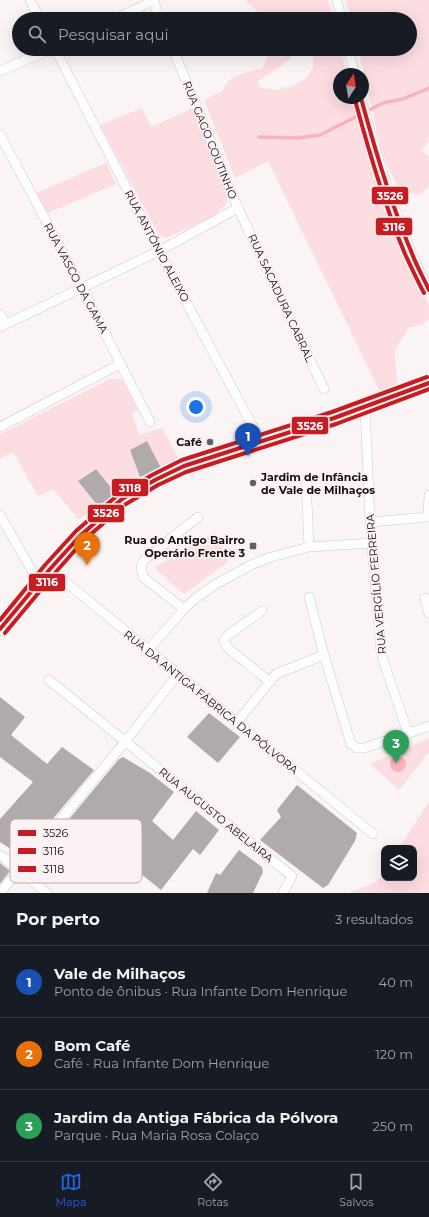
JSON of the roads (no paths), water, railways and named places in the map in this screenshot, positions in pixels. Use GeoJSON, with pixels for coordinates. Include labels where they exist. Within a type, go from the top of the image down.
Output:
{"type":"FeatureCollection","features":[{"type":"Feature","properties":{"kind":"street"},"geometry":{"type":"LineString","coordinates":[[30,0],[36,12]]}},
{"type":"Feature","properties":{"kind":"street"},"geometry":{"type":"LineString","coordinates":[[129,12],[154,0],[158,12]]}},
{"type":"Feature","properties":{"kind":"street"},"geometry":{"type":"LineString","coordinates":[[337,0],[340,12]]}},
{"type":"Feature","properties":{"kind":"street"},"geometry":{"type":"LineString","coordinates":[[0,71],[35,56]]}},
{"type":"Feature","properties":{"kind":"street","name":"RUA ANTÓNIO ALEIXO"},"geometry":{"type":"LineString","coordinates":[[59,56],[159,251],[261,442]]}},
{"type":"Feature","properties":{"kind":"street","name":"RUA GAGO COUTINHO"},"geometry":{"type":"LineString","coordinates":[[3,325],[159,251],[238,208],[176,56]]}},
{"type":"Feature","properties":{"kind":"street"},"geometry":{"type":"LineString","coordinates":[[350,56],[353,68]]}},
{"type":"Feature","properties":{"kind":"street"},"geometry":{"type":"LineString","coordinates":[[363,104],[384,180],[406,241],[429,290]]}},
{"type":"Feature","properties":{"kind":"street","name":"RUA VASCO DA GAMA"},"geometry":{"type":"LineString","coordinates":[[0,136],[82,288],[150,422]]}},
{"type":"Feature","properties":{"kind":"street","name":"RUA SACADURA CABRAL"},"geometry":{"type":"LineString","coordinates":[[238,208],[324,389]]}},
{"type":"Feature","properties":{"kind":"street"},"geometry":{"type":"LineString","coordinates":[[0,314],[3,325]]}},
{"type":"Feature","properties":{"kind":"street"},"geometry":{"type":"LineString","coordinates":[[0,427],[120,364]]}},
{"type":"Feature","properties":{"kind":"street"},"geometry":{"type":"LineString","coordinates":[[0,629],[50,569],[80,536],[122,499],[155,480],[184,466],[261,442],[429,383]]}},
{"type":"Feature","properties":{"kind":"street","name":"RUA VERGÍLIO FERREIRA"},"geometry":{"type":"LineString","coordinates":[[365,406],[371,543],[382,656],[408,733]]}},
{"type":"Feature","properties":{"kind":"street"},"geometry":{"type":"LineString","coordinates":[[306,479],[308,546]]}},
{"type":"Feature","properties":{"kind":"street"},"geometry":{"type":"LineString","coordinates":[[370,522],[428,517],[429,495]]}},
{"type":"Feature","properties":{"kind":"street"},"geometry":{"type":"LineString","coordinates":[[0,515],[39,583]]}},
{"type":"Feature","properties":{"kind":"street"},"geometry":{"type":"LineString","coordinates":[[184,609],[144,578],[141,571],[141,564],[198,517]]}},
{"type":"Feature","properties":{"kind":"street"},"geometry":{"type":"LineString","coordinates":[[148,650],[184,609],[216,584],[237,571],[271,557],[308,546],[371,543]]}},
{"type":"Feature","properties":{"kind":"street","name":"RUA DA ANTIGA FÁBRICA DA PÓLVORA"},"geometry":{"type":"LineString","coordinates":[[50,569],[373,834]]}},
{"type":"Feature","properties":{"kind":"street"},"geometry":{"type":"LineString","coordinates":[[309,597],[324,655],[350,742],[353,746],[360,749],[364,748],[429,726]]}},
{"type":"Feature","properties":{"kind":"street"},"geometry":{"type":"LineString","coordinates":[[425,598],[429,614]]}},
{"type":"Feature","properties":{"kind":"street"},"geometry":{"type":"LineString","coordinates":[[262,611],[228,635],[224,641],[228,648],[270,682]]}},
{"type":"Feature","properties":{"kind":"street"},"geometry":{"type":"LineString","coordinates":[[237,722],[276,674],[324,655]]}},
{"type":"Feature","properties":{"kind":"street"},"geometry":{"type":"LineString","coordinates":[[61,819],[178,674]]}},
{"type":"Feature","properties":{"kind":"street"},"geometry":{"type":"LineString","coordinates":[[49,680],[124,742]]}},
{"type":"Feature","properties":{"kind":"street","name":"RUA AUGUSTO ABELAIRA"},"geometry":{"type":"LineString","coordinates":[[124,742],[292,876],[283,893]]}},
{"type":"Feature","properties":{"kind":"street"},"geometry":{"type":"LineString","coordinates":[[0,855],[10,863]]}},
{"type":"Feature","properties":{"kind":"street"},"geometry":{"type":"LineString","coordinates":[[0,893],[10,881]]}},
{"type":"Feature","properties":{"kind":"street"},"geometry":{"type":"LineString","coordinates":[[35,883],[48,893]]}},
{"type":"Feature","properties":{"kind":"waterway"},"geometry":{"type":"LineString","coordinates":[[259,137],[298,138],[320,135],[383,103],[403,99],[429,88]]}},
{"type":"Feature","properties":{"kind":"place","name":"Café"},"geometry":{"type":"Point","coordinates":[210,442]}},
{"type":"Feature","properties":{"kind":"place","name":"Vale de Milhaços"},"geometry":{"type":"Point","coordinates":[248,456]}},
{"type":"Feature","properties":{"kind":"place","name":"Jardim de Infância de Vale de Milhaços"},"geometry":{"type":"Point","coordinates":[253,483]}},
{"type":"Feature","properties":{"kind":"place","name":"Rua do Antigo Bairro Operário Frente 3"},"geometry":{"type":"Point","coordinates":[253,546]}},
{"type":"Feature","properties":{"kind":"place","name":"Bom Café"},"geometry":{"type":"Point","coordinates":[87,565]}},
{"type":"Feature","properties":{"kind":"place","name":"Jardim da Antiga Fábrica da Pólvora"},"geometry":{"type":"Point","coordinates":[396,763]}}]}
